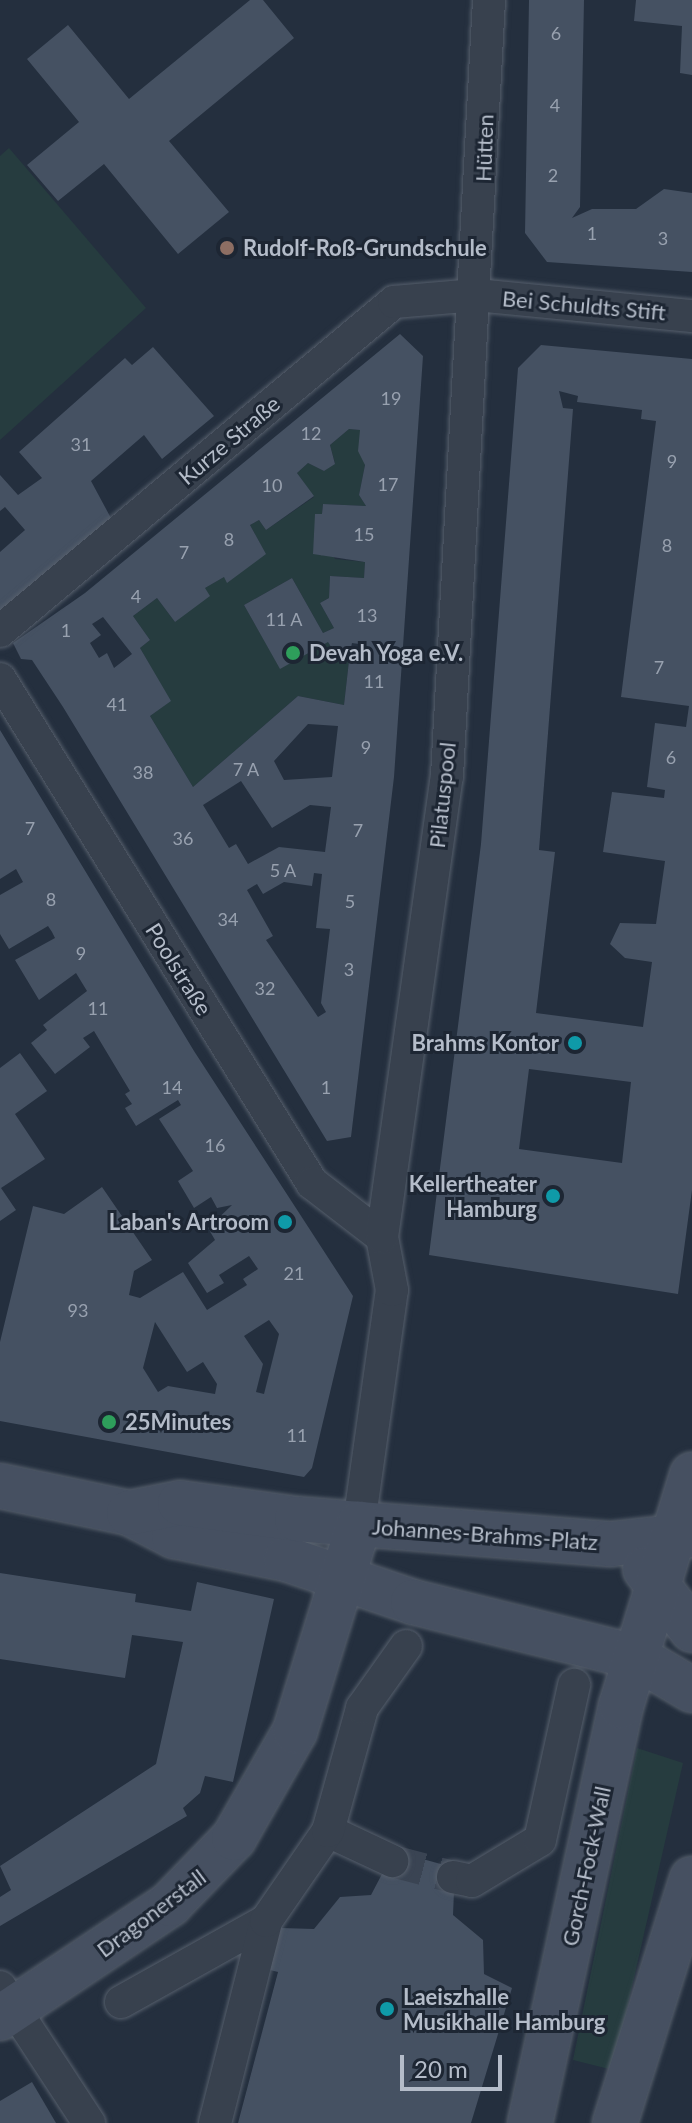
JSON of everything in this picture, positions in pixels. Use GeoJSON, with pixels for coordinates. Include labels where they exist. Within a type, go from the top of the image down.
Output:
{"type":"FeatureCollection","features":[{"type":"Feature","properties":{"kind":"main road"},"geometry":{"type":"LineString","coordinates":[[0,1486],[129,1513],[174,1536],[286,1559],[344,1581],[583,1643],[638,1674],[692,1690]]}},
{"type":"Feature","properties":{"kind":"main road"},"geometry":{"type":"LineString","coordinates":[[129,1513],[180,1503],[359,1524]]}},
{"type":"Feature","properties":{"kind":"main road","name":"Johannes-Brahms-Platz"},"geometry":{"type":"LineString","coordinates":[[344,1581],[359,1524],[611,1544],[687,1509],[678,1609],[638,1674]]}},
{"type":"Feature","properties":{"kind":"main road","name":"Johannes-Brahms-Platz"},"geometry":{"type":"LineString","coordinates":[[611,1544],[678,1609]]}},
{"type":"Feature","properties":{"kind":"main road","name":"Dragonerstall"},"geometry":{"type":"LineString","coordinates":[[6,2004],[170,1904],[234,1838],[295,1731],[344,1581]]}},
{"type":"Feature","properties":{"kind":"main road"},"geometry":{"type":"LineString","coordinates":[[583,1643],[678,1609]]}},
{"type":"Feature","properties":{"kind":"main road","name":"Gorch-Fock-Wall"},"geometry":{"type":"LineString","coordinates":[[530,2123],[638,1674]]}},
{"type":"Feature","properties":{"kind":"main road"},"geometry":{"type":"LineString","coordinates":[[615,2123],[686,1916],[692,1879]]}},
{"type":"Feature","properties":{"kind":"street","name":"Hütten"},"geometry":{"type":"LineString","coordinates":[[476,295],[489,0]]}},
{"type":"Feature","properties":{"kind":"street","name":"Bei Schuldts Stift"},"geometry":{"type":"LineString","coordinates":[[476,295],[692,316]]}},
{"type":"Feature","properties":{"kind":"street","name":"Kurze Straße"},"geometry":{"type":"LineString","coordinates":[[0,631],[394,302],[476,295]]}},
{"type":"Feature","properties":{"kind":"street","name":"Pilatuspool"},"geometry":{"type":"LineString","coordinates":[[392,1290],[382,1237],[447,776],[476,295]]}},
{"type":"Feature","properties":{"kind":"street","name":"Poolstraße"},"geometry":{"type":"LineString","coordinates":[[0,679],[312,1183],[382,1237]]}},
{"type":"Feature","properties":{"kind":"street","name":"Johannes-Brahms-Platz"},"geometry":{"type":"LineString","coordinates":[[359,1524],[392,1290]]}},
{"type":"Feature","properties":{"kind":"street"},"geometry":{"type":"LineString","coordinates":[[215,2123],[266,1921],[328,1831],[362,1708],[406,1646]]}},
{"type":"Feature","properties":{"kind":"street"},"geometry":{"type":"LineString","coordinates":[[453,1877],[472,1881],[540,1840],[574,1685]]}},
{"type":"Feature","properties":{"kind":"street"},"geometry":{"type":"LineString","coordinates":[[328,1831],[392,1861]]}},
{"type":"Feature","properties":{"kind":"street"},"geometry":{"type":"LineString","coordinates":[[121,2002],[266,1921]]}},
{"type":"Feature","properties":{"kind":"street","name":"Dragonerstall"},"geometry":{"type":"LineString","coordinates":[[6,2004],[89,2123]]}},
{"type":"Feature","properties":{"kind":"green space"},"geometry":{"type":"Polygon","coordinates":[[[9,148],[146,308],[0,440],[0,156],[9,148]]]}},
{"type":"Feature","properties":{"kind":"green space"},"geometry":{"type":"Polygon","coordinates":[[[349,429],[360,430],[365,465],[359,495],[366,506],[323,504],[322,514],[315,514],[335,559],[365,562],[364,578],[330,576],[329,598],[320,603],[334,628],[323,633],[292,578],[244,605],[280,668],[328,642],[333,650],[350,652],[344,705],[298,696],[193,787],[150,716],[170,701],[140,648],[150,640],[133,616],[157,598],[175,622],[205,588],[265,553],[250,525],[259,520],[266,530],[314,497],[297,473],[308,463],[324,471],[335,463],[330,445],[349,429]]]}},
{"type":"Feature","properties":{"kind":"green space"},"geometry":{"type":"Polygon","coordinates":[[[637,1748],[683,1763],[613,2070],[573,2060],[637,1748]]]}},
{"type":"Feature","properties":{"kind":"building"},"geometry":{"type":"Polygon","coordinates":[[[250,0],[263,0],[294,38],[169,141],[229,212],[178,254],[104,164],[58,201],[27,165],[79,122],[27,59],[68,25],[129,99],[250,0]]]}},
{"type":"Feature","properties":{"kind":"building"},"geometry":{"type":"Polygon","coordinates":[[[529,0],[584,0],[580,207],[572,218],[592,209],[636,209],[664,189],[692,193],[692,272],[547,262],[525,233],[529,0]]]}},
{"type":"Feature","properties":{"kind":"building"},"geometry":{"type":"Polygon","coordinates":[[[636,0],[692,0],[692,75],[680,73],[682,26],[634,21],[636,0]]]}},
{"type":"Feature","properties":{"kind":"building"},"geometry":{"type":"Polygon","coordinates":[[[400,334],[423,356],[394,777],[351,1137],[327,1141],[63,707],[32,660],[21,659],[13,643],[85,593],[400,334]],[[349,429],[330,445],[335,464],[324,471],[308,463],[297,473],[314,496],[266,530],[259,520],[250,525],[266,554],[227,583],[224,577],[205,588],[210,596],[175,622],[157,598],[133,616],[150,640],[140,648],[171,701],[150,716],[193,787],[298,696],[344,705],[350,652],[333,650],[328,642],[280,669],[244,605],[292,578],[323,633],[334,628],[320,603],[329,598],[330,576],[364,578],[365,562],[313,554],[315,514],[322,514],[323,504],[366,506],[359,495],[365,465],[358,451],[360,430],[349,429]],[[103,617],[92,624],[101,635],[90,643],[99,658],[107,653],[114,668],[132,654],[103,617]],[[352,643],[350,652],[365,654],[366,645],[352,643]],[[308,724],[274,761],[284,780],[332,777],[338,726],[308,724]],[[241,781],[203,805],[229,848],[236,844],[248,864],[279,847],[325,852],[331,807],[310,805],[272,828],[241,781]],[[314,873],[312,886],[284,882],[263,894],[257,884],[247,890],[273,936],[266,940],[318,1017],[326,1012],[321,1003],[330,929],[316,928],[322,874],[314,873]]]}},
{"type":"Feature","properties":{"kind":"building","name":"Brahms Kontor"},"geometry":{"type":"Polygon","coordinates":[[[541,345],[692,359],[692,1190],[678,1294],[429,1255],[481,844],[518,368],[541,345]],[[559,391],[563,408],[573,409],[539,850],[555,852],[536,1013],[643,1027],[652,962],[625,958],[610,944],[620,923],[656,924],[665,861],[603,852],[612,792],[664,798],[665,790],[647,787],[655,723],[686,727],[689,706],[621,697],[656,421],[641,419],[642,410],[577,402],[578,396],[559,391]],[[529,1069],[519,1149],[622,1163],[631,1082],[529,1069]]]}},
{"type":"Feature","properties":{"kind":"building"},"geometry":{"type":"Polygon","coordinates":[[[153,347],[214,416],[162,459],[144,435],[91,481],[112,520],[0,614],[0,552],[25,530],[5,507],[0,511],[0,475],[18,495],[42,478],[19,452],[125,358],[132,365],[153,347]]]}},
{"type":"Feature","properties":{"kind":"building"},"geometry":{"type":"Polygon","coordinates":[[[0,730],[194,1051],[353,1296],[312,1468],[304,1477],[0,1421],[0,1342],[33,1206],[64,1214],[102,1187],[152,1260],[134,1271],[129,1295],[140,1298],[183,1272],[207,1310],[247,1285],[243,1279],[258,1269],[249,1256],[219,1275],[224,1283],[207,1293],[188,1263],[215,1240],[208,1228],[232,1205],[217,1208],[211,1197],[194,1208],[178,1181],[193,1171],[159,1119],[181,1105],[178,1100],[136,1126],[125,1108],[132,1104],[125,1094],[130,1091],[94,1031],[83,1038],[90,1047],[55,1074],[31,1043],[47,1030],[43,1025],[87,991],[76,973],[39,1000],[15,960],[55,938],[48,926],[9,949],[0,934],[0,895],[23,882],[16,869],[0,879],[0,730]],[[269,1320],[244,1336],[263,1364],[256,1392],[264,1394],[279,1334],[269,1320]],[[155,1322],[143,1368],[158,1392],[168,1386],[215,1394],[217,1384],[203,1362],[187,1372],[155,1322]]]}},
{"type":"Feature","properties":{"kind":"building"},"geometry":{"type":"Polygon","coordinates":[[[20,1053],[47,1091],[15,1114],[45,1159],[1,1188],[16,1210],[0,1221],[0,1068],[20,1053]]]}},
{"type":"Feature","properties":{"kind":"building"},"geometry":{"type":"Polygon","coordinates":[[[0,1573],[136,1594],[135,1602],[191,1611],[197,1582],[274,1599],[233,1782],[205,1776],[200,1793],[183,1808],[187,1816],[0,1926],[0,1897],[11,1890],[0,1866],[156,1764],[183,1642],[132,1635],[125,1678],[0,1659],[0,1573]]]}},
{"type":"Feature","properties":{"kind":"building","name":"Laeiszhalle Musikhalle Hamburg"},"geometry":{"type":"Polygon","coordinates":[[[394,1851],[455,1868],[453,1915],[483,1940],[484,1974],[512,1988],[471,2123],[238,2123],[278,1972],[270,1970],[281,1928],[314,1929],[340,1897],[371,1895],[394,1851]]]}},
{"type":"Feature","properties":{"kind":"building"},"geometry":{"type":"Polygon","coordinates":[[[32,2082],[56,2123],[0,2123],[0,2101],[32,2082]]]}},
{"type":"Feature","properties":{"kind":"tunnel"},"geometry":{"type":"LineString","coordinates":[[392,1861],[453,1877]]}},
{"type":"Feature","properties":{"kind":"place","name":"Rudolf-Roß-Grundschule"},"geometry":{"type":"Point","coordinates":[227,248]}},
{"type":"Feature","properties":{"kind":"place","name":"Devah Yoga e.V."},"geometry":{"type":"Point","coordinates":[293,653]}},
{"type":"Feature","properties":{"kind":"place","name":"Brahms Kontor"},"geometry":{"type":"Point","coordinates":[575,1043]}},
{"type":"Feature","properties":{"kind":"place","name":"Kellertheater Hamburg"},"geometry":{"type":"Point","coordinates":[553,1196]}},
{"type":"Feature","properties":{"kind":"place","name":"Laban's Artroom"},"geometry":{"type":"Point","coordinates":[285,1222]}},
{"type":"Feature","properties":{"kind":"place","name":"25Minutes"},"geometry":{"type":"Point","coordinates":[109,1422]}},
{"type":"Feature","properties":{"kind":"place","name":"Laeiszhalle Musikhalle Hamburg"},"geometry":{"type":"Point","coordinates":[387,2009]}}]}
